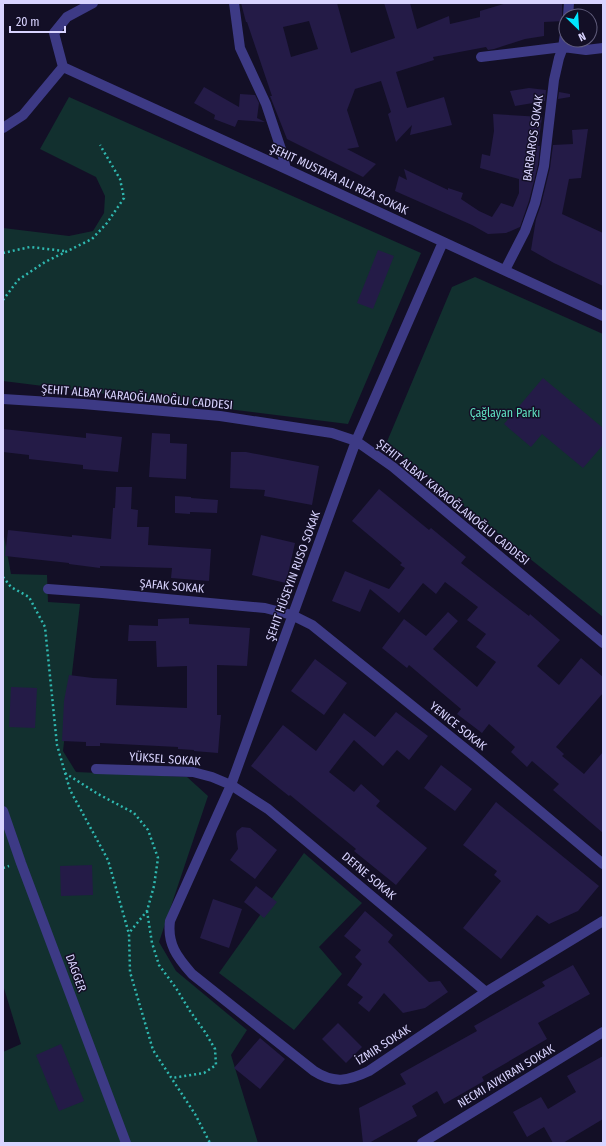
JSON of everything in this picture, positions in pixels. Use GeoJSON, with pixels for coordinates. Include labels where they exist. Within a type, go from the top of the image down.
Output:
{"type":"FeatureCollection","features":[{"type":"Feature","properties":{"kind":"street"},"geometry":{"type":"LineString","coordinates":[[63,67],[54,33],[67,17],[93,3]]}},
{"type":"Feature","properties":{"kind":"street"},"geometry":{"type":"LineString","coordinates":[[234,3],[240,48],[266,104],[286,169]]}},
{"type":"Feature","properties":{"kind":"street"},"geometry":{"type":"LineString","coordinates":[[481,57],[558,48]]}},
{"type":"Feature","properties":{"kind":"street","name":"BARBAROS SOKAK"},"geometry":{"type":"LineString","coordinates":[[505,270],[525,231],[535,203],[544,166],[554,80],[563,48]]}},
{"type":"Feature","properties":{"kind":"street"},"geometry":{"type":"LineString","coordinates":[[571,48],[586,50],[603,48]]}},
{"type":"Feature","properties":{"kind":"street"},"geometry":{"type":"LineString","coordinates":[[3,128],[23,115],[63,67]]}},
{"type":"Feature","properties":{"kind":"street"},"geometry":{"type":"LineString","coordinates":[[63,67],[603,316]]}},
{"type":"Feature","properties":{"kind":"street","name":"ŞEHIT HÜSEYIN RUSO SOKAK"},"geometry":{"type":"LineString","coordinates":[[170,921],[231,786],[356,441],[443,242]]}},
{"type":"Feature","properties":{"kind":"street","name":"ŞEHIT ALBAY KARAOĞLANOĞLU CADDESI"},"geometry":{"type":"LineString","coordinates":[[3,399],[83,404],[220,416],[332,433],[356,441],[393,467],[603,643]]}},
{"type":"Feature","properties":{"kind":"street","name":"ŞAFAK SOKAK"},"geometry":{"type":"LineString","coordinates":[[48,589],[265,608],[292,615]]}},
{"type":"Feature","properties":{"kind":"street","name":"YENICE SOKAK"},"geometry":{"type":"LineString","coordinates":[[292,615],[312,625],[473,755],[603,864]]}},
{"type":"Feature","properties":{"kind":"street","name":"YÜKSEL SOKAK"},"geometry":{"type":"LineString","coordinates":[[96,769],[193,772],[212,776],[231,786]]}},
{"type":"Feature","properties":{"kind":"street","name":"DEFNE SOKAK"},"geometry":{"type":"LineString","coordinates":[[231,786],[268,809],[486,992]]}},
{"type":"Feature","properties":{"kind":"street","name":"DAGGER"},"geometry":{"type":"LineString","coordinates":[[3,811],[126,1143]]}},
{"type":"Feature","properties":{"kind":"street","name":"İZMIR SOKAK"},"geometry":{"type":"LineString","coordinates":[[170,921],[169,931],[173,949],[182,963],[192,974],[314,1071],[324,1078],[336,1080],[348,1079],[369,1071],[486,992],[603,921]]}},
{"type":"Feature","properties":{"kind":"street"},"geometry":{"type":"LineString","coordinates":[[422,1143],[603,1032]]}},
{"type":"Feature","properties":{"kind":"path"},"geometry":{"type":"LineString","coordinates":[[3,300],[18,280],[45,262],[92,239],[107,223],[124,198],[120,179],[100,145]]}},
{"type":"Feature","properties":{"kind":"path"},"geometry":{"type":"LineString","coordinates":[[3,253],[30,247],[65,252]]}},
{"type":"Feature","properties":{"kind":"path"},"geometry":{"type":"LineString","coordinates":[[3,577],[11,587],[29,597],[45,627],[57,745],[70,790],[108,860],[129,934],[130,972],[154,1050],[195,1114],[210,1143]]}},
{"type":"Feature","properties":{"kind":"path"},"geometry":{"type":"LineString","coordinates":[[65,773],[98,794],[134,813],[148,830],[158,858],[154,886],[147,911],[129,934]]}},
{"type":"Feature","properties":{"kind":"path"},"geometry":{"type":"LineString","coordinates":[[147,911],[152,943],[159,966],[176,988],[215,1049],[216,1065],[204,1073],[172,1078]]}},
{"type":"Feature","properties":{"kind":"green space"},"geometry":{"type":"Polygon","coordinates":[[[69,97],[421,253],[348,424],[3,381],[3,228],[69,236],[93,231],[104,213],[105,196],[96,177],[40,149],[69,97]]]}},
{"type":"Feature","properties":{"kind":"green space","name":"Çağlayan Parkı"},"geometry":{"type":"Polygon","coordinates":[[[475,277],[603,334],[603,617],[386,444],[452,287],[475,277]]]}},
{"type":"Feature","properties":{"kind":"green space"},"geometry":{"type":"Polygon","coordinates":[[[3,531],[11,574],[47,575],[48,602],[80,604],[63,751],[76,772],[187,777],[208,796],[159,942],[176,971],[247,1030],[231,1055],[258,1143],[3,1143],[3,1052],[21,1044],[3,985],[3,531]]]}},
{"type":"Feature","properties":{"kind":"green space"},"geometry":{"type":"Polygon","coordinates":[[[304,853],[362,903],[319,947],[342,974],[294,1030],[219,973],[304,853]]]}},
{"type":"Feature","properties":{"kind":"building"},"geometry":{"type":"Polygon","coordinates":[[[241,3],[337,3],[351,53],[395,38],[384,3],[410,3],[417,29],[449,16],[450,24],[480,17],[480,11],[507,3],[562,3],[562,8],[558,8],[558,21],[544,22],[544,36],[525,39],[494,49],[488,50],[486,47],[433,57],[434,60],[396,72],[407,108],[444,97],[452,125],[410,135],[412,125],[396,142],[388,114],[391,112],[381,81],[355,89],[347,110],[359,147],[347,149],[376,164],[363,177],[287,139],[270,96],[272,96],[241,3]],[[309,21],[283,27],[291,57],[318,49],[309,21]]]}},
{"type":"Feature","properties":{"kind":"building"},"geometry":{"type":"Polygon","coordinates":[[[204,87],[239,107],[240,94],[255,95],[259,103],[257,118],[265,122],[238,120],[235,127],[214,119],[215,115],[194,103],[204,87]]]}},
{"type":"Feature","properties":{"kind":"building"},"geometry":{"type":"Polygon","coordinates":[[[529,88],[546,90],[545,101],[515,106],[510,91],[529,88]]]}},
{"type":"Feature","properties":{"kind":"building"},"geometry":{"type":"Polygon","coordinates":[[[559,92],[570,94],[570,97],[558,99],[559,92]]]}},
{"type":"Feature","properties":{"kind":"building"},"geometry":{"type":"Polygon","coordinates":[[[493,114],[542,117],[538,146],[540,146],[538,165],[529,201],[520,227],[506,233],[488,234],[472,225],[395,191],[399,176],[407,180],[404,169],[448,190],[448,188],[463,193],[461,199],[479,211],[492,217],[501,203],[513,207],[519,193],[519,179],[480,168],[482,154],[490,156],[494,131],[493,114]]]}},
{"type":"Feature","properties":{"kind":"building"},"geometry":{"type":"Polygon","coordinates":[[[588,129],[581,178],[569,179],[562,214],[603,233],[603,286],[554,263],[531,250],[536,219],[550,168],[553,145],[573,144],[572,130],[588,129]]]}},
{"type":"Feature","properties":{"kind":"building"},"geometry":{"type":"Polygon","coordinates":[[[378,250],[394,256],[373,309],[357,303],[378,250]]]}},
{"type":"Feature","properties":{"kind":"building"},"geometry":{"type":"Polygon","coordinates":[[[543,378],[603,428],[603,445],[583,468],[542,434],[531,447],[504,424],[543,378]]]}},
{"type":"Feature","properties":{"kind":"building"},"geometry":{"type":"Polygon","coordinates":[[[3,429],[86,438],[86,433],[122,437],[118,472],[83,469],[83,465],[29,459],[29,455],[3,452],[3,429]]]}},
{"type":"Feature","properties":{"kind":"building"},"geometry":{"type":"Polygon","coordinates":[[[152,433],[170,434],[170,443],[187,444],[186,479],[149,477],[152,433]]]}},
{"type":"Feature","properties":{"kind":"building"},"geometry":{"type":"Polygon","coordinates":[[[231,452],[246,452],[319,466],[312,505],[264,496],[265,490],[230,488],[231,452]]]}},
{"type":"Feature","properties":{"kind":"building"},"geometry":{"type":"Polygon","coordinates":[[[116,487],[132,487],[131,509],[138,510],[137,527],[149,527],[148,545],[211,549],[209,581],[171,578],[172,568],[100,566],[100,568],[5,556],[8,530],[72,537],[72,535],[111,539],[116,487]]]}},
{"type":"Feature","properties":{"kind":"building"},"geometry":{"type":"Polygon","coordinates":[[[379,489],[429,530],[431,528],[466,557],[461,563],[529,616],[530,614],[560,640],[537,666],[559,685],[581,658],[603,677],[603,693],[556,747],[564,754],[562,756],[584,774],[603,752],[603,833],[553,790],[559,784],[532,761],[527,767],[511,752],[515,747],[489,724],[482,733],[457,714],[461,709],[409,665],[407,668],[382,648],[404,619],[426,636],[448,612],[458,621],[433,649],[477,687],[496,662],[476,647],[486,634],[467,620],[478,607],[445,582],[436,594],[423,583],[399,613],[370,589],[360,612],[332,601],[345,571],[389,589],[405,568],[400,565],[402,563],[352,521],[379,489]]]}},
{"type":"Feature","properties":{"kind":"building"},"geometry":{"type":"Polygon","coordinates":[[[175,496],[218,500],[217,513],[175,513],[175,496]]]}},
{"type":"Feature","properties":{"kind":"building"},"geometry":{"type":"Polygon","coordinates":[[[261,535],[295,543],[286,583],[252,575],[261,535]]]}},
{"type":"Feature","properties":{"kind":"building"},"geometry":{"type":"Polygon","coordinates":[[[189,618],[189,624],[250,628],[247,666],[217,665],[217,715],[221,715],[218,753],[178,749],[178,747],[100,743],[100,746],[86,746],[86,742],[62,741],[64,701],[69,675],[117,679],[116,705],[187,708],[187,666],[157,667],[156,641],[128,641],[129,625],[158,626],[158,619],[189,618]]]}},
{"type":"Feature","properties":{"kind":"building"},"geometry":{"type":"Polygon","coordinates":[[[315,659],[347,683],[324,715],[291,691],[315,659]]]}},
{"type":"Feature","properties":{"kind":"building"},"geometry":{"type":"Polygon","coordinates":[[[11,687],[37,688],[35,728],[9,727],[11,687]]]}},
{"type":"Feature","properties":{"kind":"building"},"geometry":{"type":"Polygon","coordinates":[[[396,712],[428,736],[409,760],[397,750],[383,766],[354,740],[329,772],[354,792],[361,784],[380,801],[376,806],[427,848],[396,885],[354,851],[356,849],[290,795],[289,796],[251,766],[283,725],[316,751],[344,713],[375,737],[396,712]]]}},
{"type":"Feature","properties":{"kind":"building"},"geometry":{"type":"Polygon","coordinates":[[[441,765],[472,789],[455,811],[424,788],[441,765]]]}},
{"type":"Feature","properties":{"kind":"building"},"geometry":{"type":"Polygon","coordinates":[[[496,802],[599,886],[578,911],[549,924],[537,915],[501,959],[463,928],[501,881],[494,875],[497,871],[463,845],[496,802]]]}},
{"type":"Feature","properties":{"kind":"building"},"geometry":{"type":"Polygon","coordinates":[[[242,827],[250,828],[277,850],[255,879],[230,860],[238,849],[236,834],[242,827]]]}},
{"type":"Feature","properties":{"kind":"building"},"geometry":{"type":"Polygon","coordinates":[[[92,865],[93,895],[61,896],[60,866],[92,865]]]}},
{"type":"Feature","properties":{"kind":"building"},"geometry":{"type":"Polygon","coordinates":[[[256,886],[277,902],[264,918],[244,902],[256,886]]]}},
{"type":"Feature","properties":{"kind":"building"},"geometry":{"type":"Polygon","coordinates":[[[213,899],[242,909],[229,948],[200,938],[213,899]]]}},
{"type":"Feature","properties":{"kind":"building"},"geometry":{"type":"Polygon","coordinates":[[[365,911],[393,935],[388,942],[429,982],[440,981],[448,992],[425,1008],[403,1013],[384,993],[369,1012],[358,1003],[363,997],[347,985],[362,964],[355,957],[361,950],[344,936],[365,911]]]}},
{"type":"Feature","properties":{"kind":"building"},"geometry":{"type":"Polygon","coordinates":[[[573,965],[590,994],[538,1023],[547,1039],[482,1077],[484,1081],[444,1104],[437,1091],[412,1106],[417,1116],[369,1143],[363,1143],[359,1108],[406,1084],[400,1074],[477,1031],[474,1026],[545,986],[542,982],[573,965]]]}},
{"type":"Feature","properties":{"kind":"building"},"geometry":{"type":"Polygon","coordinates":[[[338,1023],[362,1047],[346,1063],[322,1039],[338,1023]]]}},
{"type":"Feature","properties":{"kind":"building"},"geometry":{"type":"Polygon","coordinates":[[[260,1038],[285,1059],[260,1089],[234,1068],[260,1038]]]}},
{"type":"Feature","properties":{"kind":"building"},"geometry":{"type":"Polygon","coordinates":[[[61,1044],[84,1101],[59,1111],[36,1055],[61,1044]]]}},
{"type":"Feature","properties":{"kind":"building"},"geometry":{"type":"Polygon","coordinates":[[[603,1056],[603,1119],[563,1143],[553,1143],[544,1127],[527,1137],[513,1112],[541,1097],[548,1109],[576,1092],[567,1076],[603,1056]]]}}]}
